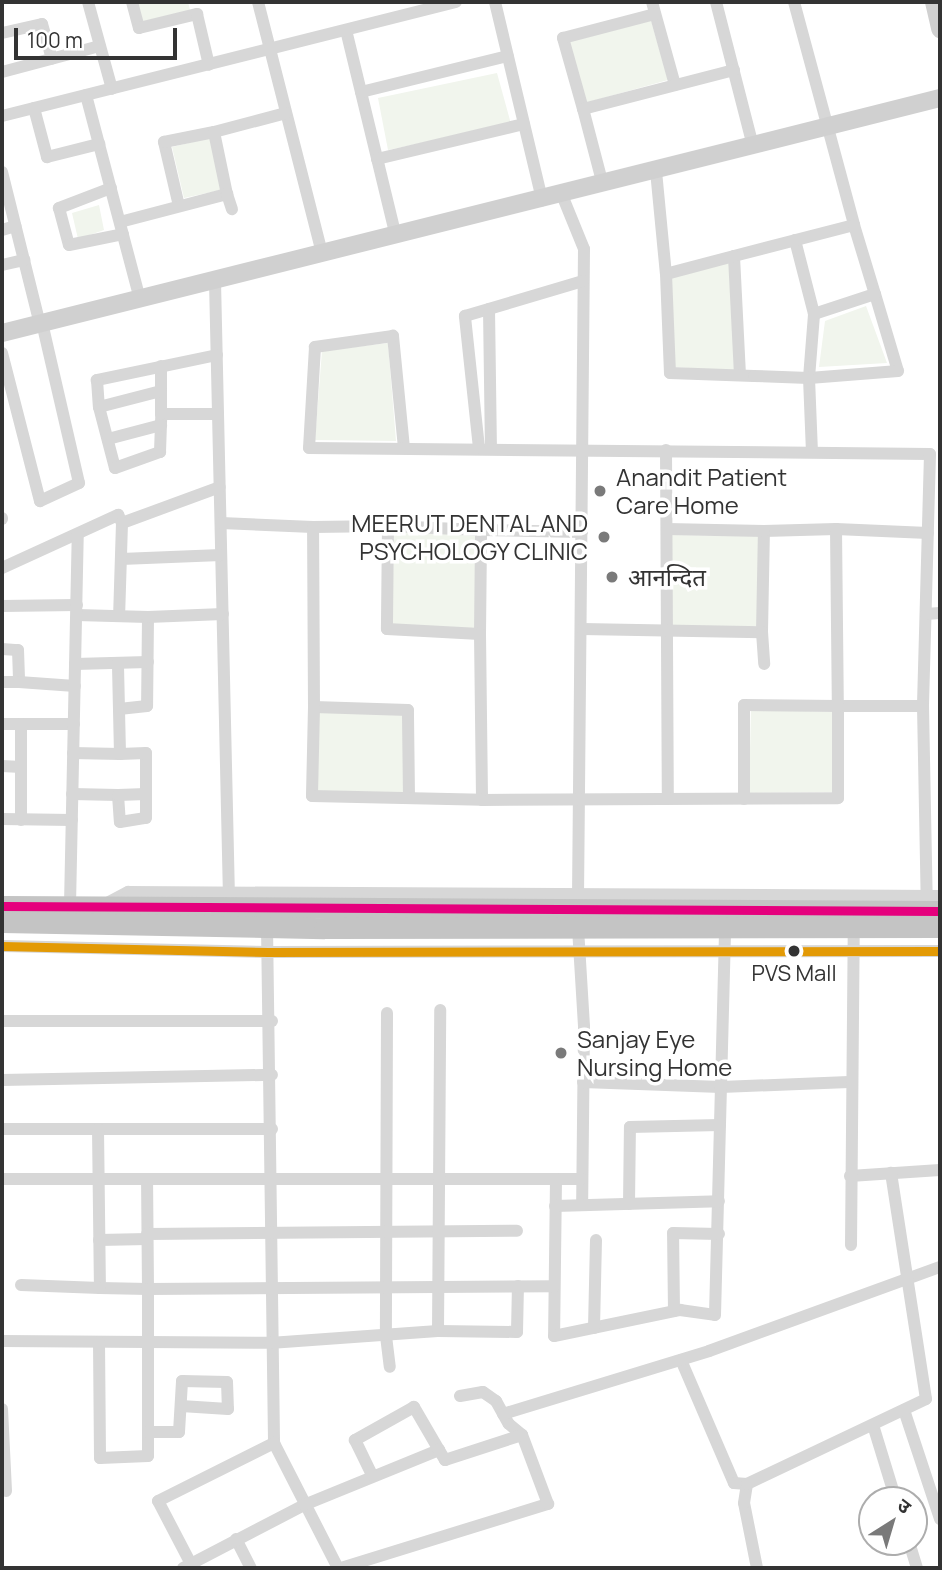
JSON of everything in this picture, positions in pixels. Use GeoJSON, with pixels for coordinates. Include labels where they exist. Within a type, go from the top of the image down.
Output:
{"type":"FeatureCollection","features":[{"type":"Feature","properties":{"kind":"highway"},"geometry":{"type":"LineString","coordinates":[[2,906],[229,899],[266,916]]}},
{"type":"Feature","properties":{"kind":"highway"},"geometry":{"type":"LineString","coordinates":[[724,918],[935,908]]}},
{"type":"Feature","properties":{"kind":"highway"},"geometry":{"type":"LineString","coordinates":[[2,922],[578,910],[854,927],[935,908]]}},
{"type":"Feature","properties":{"kind":"street"},"geometry":{"type":"LineString","coordinates":[[88,2],[112,89]]}},
{"type":"Feature","properties":{"kind":"street"},"geometry":{"type":"LineString","coordinates":[[132,2],[139,28],[195,8],[209,65]]}},
{"type":"Feature","properties":{"kind":"street"},"geometry":{"type":"LineString","coordinates":[[258,2],[268,50],[321,250]]}},
{"type":"Feature","properties":{"kind":"street"},"geometry":{"type":"LineString","coordinates":[[2,116],[346,30],[410,8],[456,2]]}},
{"type":"Feature","properties":{"kind":"street"},"geometry":{"type":"LineString","coordinates":[[495,2],[542,200]]}},
{"type":"Feature","properties":{"kind":"street"},"geometry":{"type":"LineString","coordinates":[[716,2],[753,146]]}},
{"type":"Feature","properties":{"kind":"street"},"geometry":{"type":"LineString","coordinates":[[656,171],[666,274],[670,373],[810,378],[898,371],[854,225],[794,2]]}},
{"type":"Feature","properties":{"kind":"street"},"geometry":{"type":"LineString","coordinates":[[934,2],[940,29]]}},
{"type":"Feature","properties":{"kind":"street"},"geometry":{"type":"LineString","coordinates":[[603,185],[563,38],[654,8],[675,85]]}},
{"type":"Feature","properties":{"kind":"street"},"geometry":{"type":"LineString","coordinates":[[2,33],[42,24],[52,59]]}},
{"type":"Feature","properties":{"kind":"street"},"geometry":{"type":"LineString","coordinates":[[346,30],[395,233]]}},
{"type":"Feature","properties":{"kind":"street"},"geometry":{"type":"LineString","coordinates":[[2,72],[100,46]]}},
{"type":"Feature","properties":{"kind":"street"},"geometry":{"type":"LineString","coordinates":[[361,92],[508,57]]}},
{"type":"Feature","properties":{"kind":"street"},"geometry":{"type":"LineString","coordinates":[[583,109],[734,70]]}},
{"type":"Feature","properties":{"kind":"street"},"geometry":{"type":"LineString","coordinates":[[86,95],[141,299]]}},
{"type":"Feature","properties":{"kind":"street"},"geometry":{"type":"LineString","coordinates":[[2,333],[215,281],[321,250],[542,200],[940,98]]}},
{"type":"Feature","properties":{"kind":"street"},"geometry":{"type":"LineString","coordinates":[[34,108],[47,157],[99,144]]}},
{"type":"Feature","properties":{"kind":"street"},"geometry":{"type":"LineString","coordinates":[[179,206],[164,142],[286,113]]}},
{"type":"Feature","properties":{"kind":"street"},"geometry":{"type":"LineString","coordinates":[[377,159],[524,124]]}},
{"type":"Feature","properties":{"kind":"street"},"geometry":{"type":"LineString","coordinates":[[214,132],[232,209]]}},
{"type":"Feature","properties":{"kind":"street"},"geometry":{"type":"LineString","coordinates":[[2,172],[79,482],[40,501],[2,353]]}},
{"type":"Feature","properties":{"kind":"street"},"geometry":{"type":"LineString","coordinates":[[111,188],[59,208],[69,245],[179,206],[227,194]]}},
{"type":"Feature","properties":{"kind":"street"},"geometry":{"type":"LineString","coordinates":[[562,195],[584,249],[578,910],[583,1082],[582,1205]]}},
{"type":"Feature","properties":{"kind":"street"},"geometry":{"type":"LineString","coordinates":[[666,274],[854,225]]}},
{"type":"Feature","properties":{"kind":"street"},"geometry":{"type":"LineString","coordinates":[[2,230],[15,226]]}},
{"type":"Feature","properties":{"kind":"street"},"geometry":{"type":"LineString","coordinates":[[795,240],[814,314],[810,378],[812,452]]}},
{"type":"Feature","properties":{"kind":"street"},"geometry":{"type":"LineString","coordinates":[[734,256],[740,375]]}},
{"type":"Feature","properties":{"kind":"street"},"geometry":{"type":"LineString","coordinates":[[2,265],[24,260]]}},
{"type":"Feature","properties":{"kind":"street"},"geometry":{"type":"LineString","coordinates":[[215,281],[229,899],[578,910],[935,908],[923,706],[928,533],[935,453],[583,447],[485,448],[404,448],[309,448],[315,347],[393,336],[404,448]]}},
{"type":"Feature","properties":{"kind":"street"},"geometry":{"type":"LineString","coordinates":[[485,448],[465,316],[583,281]]}},
{"type":"Feature","properties":{"kind":"street"},"geometry":{"type":"LineString","coordinates":[[814,314],[875,294]]}},
{"type":"Feature","properties":{"kind":"street"},"geometry":{"type":"LineString","coordinates":[[485,448],[489,309]]}},
{"type":"Feature","properties":{"kind":"street"},"geometry":{"type":"LineString","coordinates":[[161,366],[160,452],[115,468],[99,407],[97,380],[161,366],[217,355]]}},
{"type":"Feature","properties":{"kind":"street"},"geometry":{"type":"LineString","coordinates":[[99,407],[161,391]]}},
{"type":"Feature","properties":{"kind":"street"},"geometry":{"type":"LineString","coordinates":[[108,439],[161,419],[218,414]]}},
{"type":"Feature","properties":{"kind":"street"},"geometry":{"type":"LineString","coordinates":[[666,450],[668,799]]}},
{"type":"Feature","properties":{"kind":"street"},"geometry":{"type":"LineString","coordinates":[[122,523],[220,487]]}},
{"type":"Feature","properties":{"kind":"street"},"geometry":{"type":"LineString","coordinates":[[2,568],[118,515],[122,523],[119,616]]}},
{"type":"Feature","properties":{"kind":"street"},"geometry":{"type":"LineString","coordinates":[[221,523],[582,532]]}},
{"type":"Feature","properties":{"kind":"street"},"geometry":{"type":"LineString","coordinates":[[388,526],[387,629],[480,634]]}},
{"type":"Feature","properties":{"kind":"street"},"geometry":{"type":"LineString","coordinates":[[313,527],[312,796],[482,800],[838,798],[836,529]]}},
{"type":"Feature","properties":{"kind":"street"},"geometry":{"type":"LineString","coordinates":[[667,528],[764,531],[836,529],[928,533]]}},
{"type":"Feature","properties":{"kind":"street"},"geometry":{"type":"LineString","coordinates":[[481,530],[482,800]]}},
{"type":"Feature","properties":{"kind":"street"},"geometry":{"type":"LineString","coordinates":[[764,531],[764,664]]}},
{"type":"Feature","properties":{"kind":"street"},"geometry":{"type":"LineString","coordinates":[[69,905],[79,534]]}},
{"type":"Feature","properties":{"kind":"street"},"geometry":{"type":"LineString","coordinates":[[121,559],[221,555]]}},
{"type":"Feature","properties":{"kind":"street"},"geometry":{"type":"LineString","coordinates":[[2,606],[77,610],[119,616],[223,614]]}},
{"type":"Feature","properties":{"kind":"street"},"geometry":{"type":"LineString","coordinates":[[926,614],[940,613]]}},
{"type":"Feature","properties":{"kind":"street"},"geometry":{"type":"LineString","coordinates":[[120,709],[147,706],[148,617]]}},
{"type":"Feature","properties":{"kind":"street"},"geometry":{"type":"LineString","coordinates":[[582,629],[667,633],[762,632]]}},
{"type":"Feature","properties":{"kind":"street"},"geometry":{"type":"LineString","coordinates":[[2,649],[18,650],[19,682]]}},
{"type":"Feature","properties":{"kind":"street"},"geometry":{"type":"LineString","coordinates":[[75,664],[148,662]]}},
{"type":"Feature","properties":{"kind":"street"},"geometry":{"type":"LineString","coordinates":[[118,663],[120,754]]}},
{"type":"Feature","properties":{"kind":"street"},"geometry":{"type":"LineString","coordinates":[[2,682],[75,686]]}},
{"type":"Feature","properties":{"kind":"street"},"geometry":{"type":"LineString","coordinates":[[744,799],[744,705],[923,706]]}},
{"type":"Feature","properties":{"kind":"street"},"geometry":{"type":"LineString","coordinates":[[314,707],[408,710],[409,798]]}},
{"type":"Feature","properties":{"kind":"street"},"geometry":{"type":"LineString","coordinates":[[2,724],[74,724]]}},
{"type":"Feature","properties":{"kind":"street"},"geometry":{"type":"LineString","coordinates":[[21,724],[21,820]]}},
{"type":"Feature","properties":{"kind":"street"},"geometry":{"type":"LineString","coordinates":[[73,753],[146,753],[146,818],[120,822],[118,795]]}},
{"type":"Feature","properties":{"kind":"street"},"geometry":{"type":"LineString","coordinates":[[2,766],[21,766]]}},
{"type":"Feature","properties":{"kind":"street"},"geometry":{"type":"LineString","coordinates":[[72,794],[146,794]]}},
{"type":"Feature","properties":{"kind":"street"},"geometry":{"type":"LineString","coordinates":[[2,819],[72,820]]}},
{"type":"Feature","properties":{"kind":"street"},"geometry":{"type":"LineString","coordinates":[[266,916],[272,1021],[270,1343],[274,1443],[339,1568],[548,1504],[522,1435],[483,1392],[460,1396]]}},
{"type":"Feature","properties":{"kind":"street"},"geometry":{"type":"LineString","coordinates":[[556,1179],[554,1336],[674,1311],[715,1315],[719,1234],[724,918]]}},
{"type":"Feature","properties":{"kind":"street"},"geometry":{"type":"LineString","coordinates":[[851,1245],[849,1082],[854,927]]}},
{"type":"Feature","properties":{"kind":"street"},"geometry":{"type":"LineString","coordinates":[[2,946],[268,952],[725,954],[940,951]]}},
{"type":"Feature","properties":{"kind":"street"},"geometry":{"type":"LineString","coordinates":[[439,1331],[440,1010]]}},
{"type":"Feature","properties":{"kind":"street"},"geometry":{"type":"LineString","coordinates":[[387,1013],[386,1336],[390,1367]]}},
{"type":"Feature","properties":{"kind":"street"},"geometry":{"type":"LineString","coordinates":[[2,1021],[272,1021]]}},
{"type":"Feature","properties":{"kind":"street"},"geometry":{"type":"LineString","coordinates":[[2,1080],[272,1075]]}},
{"type":"Feature","properties":{"kind":"street"},"geometry":{"type":"LineString","coordinates":[[583,1082],[721,1087],[849,1082]]}},
{"type":"Feature","properties":{"kind":"street"},"geometry":{"type":"LineString","coordinates":[[629,1204],[630,1127],[720,1125]]}},
{"type":"Feature","properties":{"kind":"street"},"geometry":{"type":"LineString","coordinates":[[2,1129],[272,1129]]}},
{"type":"Feature","properties":{"kind":"street"},"geometry":{"type":"LineString","coordinates":[[98,1129],[100,1288]]}},
{"type":"Feature","properties":{"kind":"street"},"geometry":{"type":"LineString","coordinates":[[850,1176],[940,1170]]}},
{"type":"Feature","properties":{"kind":"street"},"geometry":{"type":"LineString","coordinates":[[681,1360],[734,1483],[747,1484],[926,1399],[891,1173]]}},
{"type":"Feature","properties":{"kind":"street"},"geometry":{"type":"LineString","coordinates":[[99,1342],[100,1458],[148,1456],[147,1179]]}},
{"type":"Feature","properties":{"kind":"street"},"geometry":{"type":"LineString","coordinates":[[2,1180],[581,1179]]}},
{"type":"Feature","properties":{"kind":"street"},"geometry":{"type":"LineString","coordinates":[[555,1206],[719,1201]]}},
{"type":"Feature","properties":{"kind":"street"},"geometry":{"type":"LineString","coordinates":[[99,1240],[147,1236],[517,1231]]}},
{"type":"Feature","properties":{"kind":"street"},"geometry":{"type":"LineString","coordinates":[[674,1311],[673,1233],[719,1234]]}},
{"type":"Feature","properties":{"kind":"street"},"geometry":{"type":"LineString","coordinates":[[593,1328],[596,1240]]}},
{"type":"Feature","properties":{"kind":"street"},"geometry":{"type":"LineString","coordinates":[[503,1414],[681,1360],[907,1276],[940,1267]]}},
{"type":"Feature","properties":{"kind":"street"},"geometry":{"type":"LineString","coordinates":[[21,1285],[148,1289],[387,1285],[554,1286]]}},
{"type":"Feature","properties":{"kind":"street"},"geometry":{"type":"LineString","coordinates":[[2,1341],[270,1343],[439,1331],[517,1332],[518,1286]]}},
{"type":"Feature","properties":{"kind":"street"},"geometry":{"type":"LineString","coordinates":[[148,1432],[179,1432],[181,1406]]}},
{"type":"Feature","properties":{"kind":"street"},"geometry":{"type":"LineString","coordinates":[[439,1450],[374,1478],[355,1440],[414,1407],[439,1450],[444,1460],[522,1435]]}},
{"type":"Feature","properties":{"kind":"street"},"geometry":{"type":"LineString","coordinates":[[2,1409],[6,1491]]}},
{"type":"Feature","properties":{"kind":"street"},"geometry":{"type":"LineString","coordinates":[[904,1410],[940,1519]]}},
{"type":"Feature","properties":{"kind":"street"},"geometry":{"type":"LineString","coordinates":[[873,1425],[892,1486]]}},
{"type":"Feature","properties":{"kind":"street"},"geometry":{"type":"LineString","coordinates":[[274,1443],[158,1501],[187,1566],[304,1505],[372,1475]]}},
{"type":"Feature","properties":{"kind":"street"},"geometry":{"type":"LineString","coordinates":[[747,1484],[744,1503],[757,1568]]}},
{"type":"Feature","properties":{"kind":"street"},"geometry":{"type":"LineString","coordinates":[[236,1539],[251,1568]]}},
{"type":"Feature","properties":{"kind":"shaded area"},"geometry":{"type":"Polygon","coordinates":[[[137,2],[188,2],[190,10],[141,22],[137,2]]]}},
{"type":"Feature","properties":{"kind":"shaded area"},"geometry":{"type":"Polygon","coordinates":[[[651,20],[668,80],[585,103],[568,41],[651,20]]]}},
{"type":"Feature","properties":{"kind":"shaded area"},"geometry":{"type":"Polygon","coordinates":[[[497,73],[511,124],[388,150],[378,98],[497,73]]]}},
{"type":"Feature","properties":{"kind":"shaded area"},"geometry":{"type":"Polygon","coordinates":[[[210,138],[221,190],[184,198],[172,147],[210,138]]]}},
{"type":"Feature","properties":{"kind":"shaded area"},"geometry":{"type":"Polygon","coordinates":[[[99,205],[104,230],[78,239],[72,213],[99,205]]]}},
{"type":"Feature","properties":{"kind":"shaded area"},"geometry":{"type":"Polygon","coordinates":[[[729,263],[736,371],[673,367],[671,277],[729,263]]]}},
{"type":"Feature","properties":{"kind":"shaded area"},"geometry":{"type":"Polygon","coordinates":[[[866,306],[887,363],[819,367],[825,321],[866,306]]]}},
{"type":"Feature","properties":{"kind":"shaded area"},"geometry":{"type":"Polygon","coordinates":[[[388,343],[396,441],[315,440],[322,351],[388,343]]]}},
{"type":"Feature","properties":{"kind":"shaded area"},"geometry":{"type":"Polygon","coordinates":[[[394,532],[476,535],[475,629],[392,625],[394,532]]]}},
{"type":"Feature","properties":{"kind":"shaded area"},"geometry":{"type":"Polygon","coordinates":[[[672,535],[758,536],[758,626],[671,629],[672,535]]]}},
{"type":"Feature","properties":{"kind":"shaded area"},"geometry":{"type":"Polygon","coordinates":[[[751,709],[832,712],[833,792],[749,793],[751,709]]]}},
{"type":"Feature","properties":{"kind":"shaded area"},"geometry":{"type":"Polygon","coordinates":[[[318,711],[403,715],[403,794],[316,791],[318,711]]]}},
{"type":"Feature","properties":{"kind":"transit line"},"geometry":{"type":"LineString","coordinates":[[2,906],[940,911]]}},
{"type":"Feature","properties":{"kind":"transit line"},"geometry":{"type":"LineString","coordinates":[[2,946],[268,952],[940,951]]}},
{"type":"Feature","properties":{"kind":"place","name":"Anandit Patient Care Home"},"geometry":{"type":"Point","coordinates":[600,491]}},
{"type":"Feature","properties":{"kind":"place","name":"MEERUT DENTAL AND PSYCHOLOGY CLINIC"},"geometry":{"type":"Point","coordinates":[604,537]}},
{"type":"Feature","properties":{"kind":"place","name":"आनन्दित"},"geometry":{"type":"Point","coordinates":[612,577]}},
{"type":"Feature","properties":{"kind":"place","name":"PVS Mall"},"geometry":{"type":"Point","coordinates":[794,951]}},
{"type":"Feature","properties":{"kind":"place","name":"Sanjay Eye Nursing Home"},"geometry":{"type":"Point","coordinates":[561,1053]}}]}
